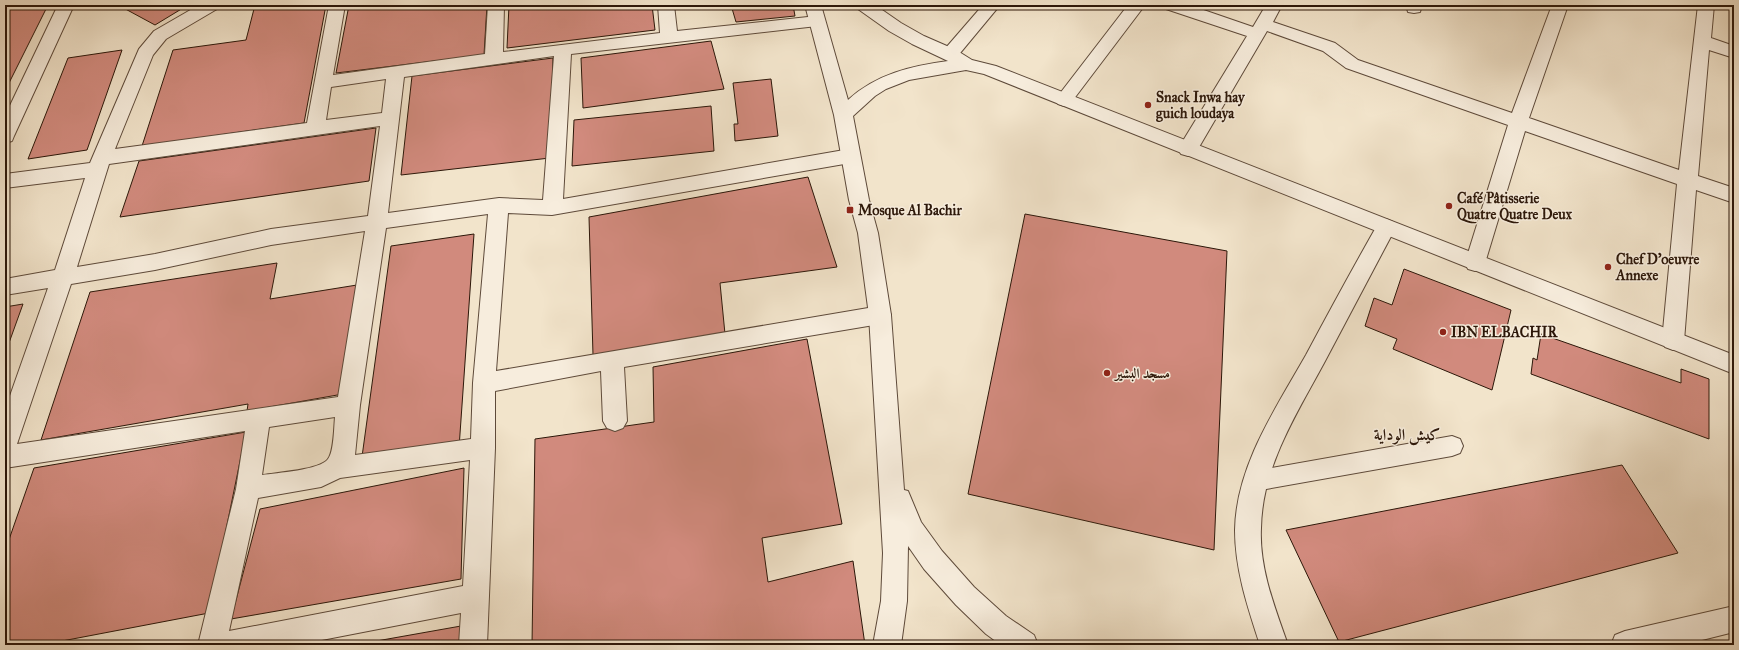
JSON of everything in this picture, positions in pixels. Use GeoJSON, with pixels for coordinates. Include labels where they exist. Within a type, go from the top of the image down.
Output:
{"type":"FeatureCollection","features":[{"type":"Feature","properties":{"kind":"street"},"geometry":{"type":"LineString","coordinates":[[5,136],[13,106],[66,5]]}},
{"type":"Feature","properties":{"kind":"street"},"geometry":{"type":"LineString","coordinates":[[5,444],[63,277],[100,164],[145,53],[160,35],[211,5]]}},
{"type":"Feature","properties":{"kind":"street"},"geometry":{"type":"LineString","coordinates":[[315,128],[337,5]]}},
{"type":"Feature","properties":{"kind":"street"},"geometry":{"type":"LineString","coordinates":[[494,59],[496,5]]}},
{"type":"Feature","properties":{"kind":"street"},"geometry":{"type":"LineString","coordinates":[[666,5],[669,36]]}},
{"type":"Feature","properties":{"kind":"street"},"geometry":{"type":"LineString","coordinates":[[864,5],[895,27],[950,54],[966,64],[990,70],[1734,365]]}},
{"type":"Feature","properties":{"kind":"street"},"geometry":{"type":"LineString","coordinates":[[950,54],[992,5]]}},
{"type":"Feature","properties":{"kind":"street"},"geometry":{"type":"LineString","coordinates":[[1064,100],[1137,5]]}},
{"type":"Feature","properties":{"kind":"street"},"geometry":{"type":"LineString","coordinates":[[1172,5],[1329,47],[1352,64],[1519,120],[1734,196]]}},
{"type":"Feature","properties":{"kind":"street"},"geometry":{"type":"LineString","coordinates":[[1188,148],[1274,5]]}},
{"type":"Feature","properties":{"kind":"street"},"geometry":{"type":"LineString","coordinates":[[1475,263],[1519,120],[1560,5]]}},
{"type":"Feature","properties":{"kind":"street"},"geometry":{"type":"LineString","coordinates":[[1673,341],[1701,41],[1706,5]]}},
{"type":"Feature","properties":{"kind":"street"},"geometry":{"type":"LineString","coordinates":[[324,82],[669,36],[815,13],[844,115],[850,156],[859,200],[868,233],[880,315],[896,553],[894,601],[887,645]]}},
{"type":"Feature","properties":{"kind":"street"},"geometry":{"type":"LineString","coordinates":[[1701,41],[1734,52]]}},
{"type":"Feature","properties":{"kind":"street"},"geometry":{"type":"LineString","coordinates":[[552,208],[563,49]]}},
{"type":"Feature","properties":{"kind":"street"},"geometry":{"type":"LineString","coordinates":[[844,115],[870,91],[887,82],[926,70],[966,64]]}},
{"type":"Feature","properties":{"kind":"street"},"geometry":{"type":"LineString","coordinates":[[336,468],[343,454],[348,405],[377,222],[396,73]]}},
{"type":"Feature","properties":{"kind":"street"},"geometry":{"type":"LineString","coordinates":[[5,181],[315,128],[390,118]]}},
{"type":"Feature","properties":{"kind":"street"},"geometry":{"type":"LineString","coordinates":[[5,287],[155,262],[271,237],[499,205],[552,208],[850,156]]}},
{"type":"Feature","properties":{"kind":"street"},"geometry":{"type":"LineString","coordinates":[[473,645],[483,448],[484,383],[499,205]]}},
{"type":"Feature","properties":{"kind":"street"},"geometry":{"type":"LineString","coordinates":[[1274,645],[1259,600],[1250,552],[1249,514],[1255,481],[1273,434],[1386,228]]}},
{"type":"Feature","properties":{"kind":"street"},"geometry":{"type":"LineString","coordinates":[[484,383],[880,315]]}},
{"type":"Feature","properties":{"kind":"street"},"geometry":{"type":"LineString","coordinates":[[612,360],[616,421]]}},
{"type":"Feature","properties":{"kind":"street"},"geometry":{"type":"LineString","coordinates":[[5,457],[348,405]]}},
{"type":"Feature","properties":{"kind":"street"},"geometry":{"type":"LineString","coordinates":[[212,645],[248,489],[259,418]]}},
{"type":"Feature","properties":{"kind":"street"},"geometry":{"type":"LineString","coordinates":[[248,489],[321,476],[336,468],[483,448]]}},
{"type":"Feature","properties":{"kind":"street"},"geometry":{"type":"LineString","coordinates":[[892,481],[912,530],[933,560],[970,601],[996,625],[1024,645]]}},
{"type":"Feature","properties":{"kind":"street"},"geometry":{"type":"LineString","coordinates":[[226,645],[475,597]]}},
{"type":"Feature","properties":{"kind":"street"},"geometry":{"type":"LineString","coordinates":[[1626,645],[1734,619]]}},
{"type":"Feature","properties":{"kind":"lane"},"geometry":{"type":"LineString","coordinates":[[1255,481],[1452,446]]}},
{"type":"Feature","properties":{"kind":"building"},"geometry":{"type":"Polygon","coordinates":[[[5,5],[48,5],[5,91],[5,5]]]}},
{"type":"Feature","properties":{"kind":"building"},"geometry":{"type":"Polygon","coordinates":[[[118,5],[188,5],[155,25],[118,5]]]}},
{"type":"Feature","properties":{"kind":"building"},"geometry":{"type":"Polygon","coordinates":[[[255,5],[326,5],[304,123],[142,146],[173,50],[246,40],[255,5]]]}},
{"type":"Feature","properties":{"kind":"building"},"geometry":{"type":"Polygon","coordinates":[[[349,5],[487,5],[484,55],[336,73],[349,5]]]}},
{"type":"Feature","properties":{"kind":"building"},"geometry":{"type":"Polygon","coordinates":[[[509,5],[652,5],[655,30],[507,48],[509,5]]]}},
{"type":"Feature","properties":{"kind":"building"},"geometry":{"type":"Polygon","coordinates":[[[731,5],[793,5],[795,16],[736,22],[731,5]]]}},
{"type":"Feature","properties":{"kind":"building"},"geometry":{"type":"Polygon","coordinates":[[[711,41],[724,89],[583,108],[581,58],[711,41]]]}},
{"type":"Feature","properties":{"kind":"building"},"geometry":{"type":"Polygon","coordinates":[[[122,50],[87,150],[28,159],[68,58],[122,50]]]}},
{"type":"Feature","properties":{"kind":"building"},"geometry":{"type":"Polygon","coordinates":[[[553,58],[550,158],[401,175],[412,76],[553,58]]]}},
{"type":"Feature","properties":{"kind":"building"},"geometry":{"type":"Polygon","coordinates":[[[771,79],[778,136],[735,141],[734,124],[738,124],[733,83],[771,79]]]}},
{"type":"Feature","properties":{"kind":"building"},"geometry":{"type":"Polygon","coordinates":[[[711,106],[714,151],[572,166],[574,120],[711,106]]]}},
{"type":"Feature","properties":{"kind":"building"},"geometry":{"type":"Polygon","coordinates":[[[376,128],[369,181],[120,217],[139,161],[376,128]]]}},
{"type":"Feature","properties":{"kind":"building"},"geometry":{"type":"Polygon","coordinates":[[[808,177],[837,267],[720,283],[725,334],[593,355],[589,217],[808,177]]]}},
{"type":"Feature","properties":{"kind":"building","name":"مسجد البشير"},"geometry":{"type":"Polygon","coordinates":[[[1025,214],[1227,251],[1214,550],[968,494],[1025,214]]]}},
{"type":"Feature","properties":{"kind":"building"},"geometry":{"type":"Polygon","coordinates":[[[474,234],[459,448],[361,464],[391,246],[474,234]]]}},
{"type":"Feature","properties":{"kind":"building"},"geometry":{"type":"Polygon","coordinates":[[[277,263],[270,299],[357,285],[343,394],[247,411],[248,404],[41,440],[90,292],[277,263]]]}},
{"type":"Feature","properties":{"kind":"building","name":"IBN ELBACHIR"},"geometry":{"type":"Polygon","coordinates":[[[1404,269],[1511,310],[1492,390],[1393,349],[1397,339],[1365,326],[1374,298],[1392,305],[1404,269]]]}},
{"type":"Feature","properties":{"kind":"building"},"geometry":{"type":"Polygon","coordinates":[[[23,304],[5,354],[5,307],[23,304]]]}},
{"type":"Feature","properties":{"kind":"building"},"geometry":{"type":"Polygon","coordinates":[[[1541,334],[1681,383],[1681,369],[1709,379],[1709,439],[1531,374],[1533,358],[1537,360],[1541,334]]]}},
{"type":"Feature","properties":{"kind":"building"},"geometry":{"type":"Polygon","coordinates":[[[807,339],[842,524],[762,538],[768,582],[853,561],[865,645],[532,645],[535,439],[654,422],[653,367],[807,339]]]}},
{"type":"Feature","properties":{"kind":"building"},"geometry":{"type":"Polygon","coordinates":[[[246,432],[209,613],[41,645],[5,645],[5,551],[34,468],[246,432]]]}},
{"type":"Feature","properties":{"kind":"building"},"geometry":{"type":"Polygon","coordinates":[[[1622,465],[1678,553],[1339,642],[1286,530],[1622,465]]]}},
{"type":"Feature","properties":{"kind":"building"},"geometry":{"type":"Polygon","coordinates":[[[464,468],[461,579],[231,619],[260,509],[464,468]]]}},
{"type":"Feature","properties":{"kind":"building"},"geometry":{"type":"Polygon","coordinates":[[[461,626],[460,645],[354,645],[461,626]]]}},
{"type":"Feature","properties":{"kind":"place","name":"Snack Inwa hay guich loudaya"},"geometry":{"type":"Point","coordinates":[1148,105]}},
{"type":"Feature","properties":{"kind":"place","name":"Café Pâtisserie Quatre Quatre Deux"},"geometry":{"type":"Point","coordinates":[1449,206]}},
{"type":"Feature","properties":{"kind":"place","name":"Mosque Al Bachir"},"geometry":{"type":"Point","coordinates":[850,210]}},
{"type":"Feature","properties":{"kind":"place","name":"Chef D'oeuvre Annexe"},"geometry":{"type":"Point","coordinates":[1608,267]}},
{"type":"Feature","properties":{"kind":"place","name":"IBN ELBACHIR"},"geometry":{"type":"Point","coordinates":[1443,332]}},
{"type":"Feature","properties":{"kind":"place","name":"مسجد البشير"},"geometry":{"type":"Point","coordinates":[1107,373]}},
{"type":"Feature","properties":{"kind":"district","name":"كيش الوداية"},"geometry":{"type":"Point","coordinates":[1407,434]}}]}
